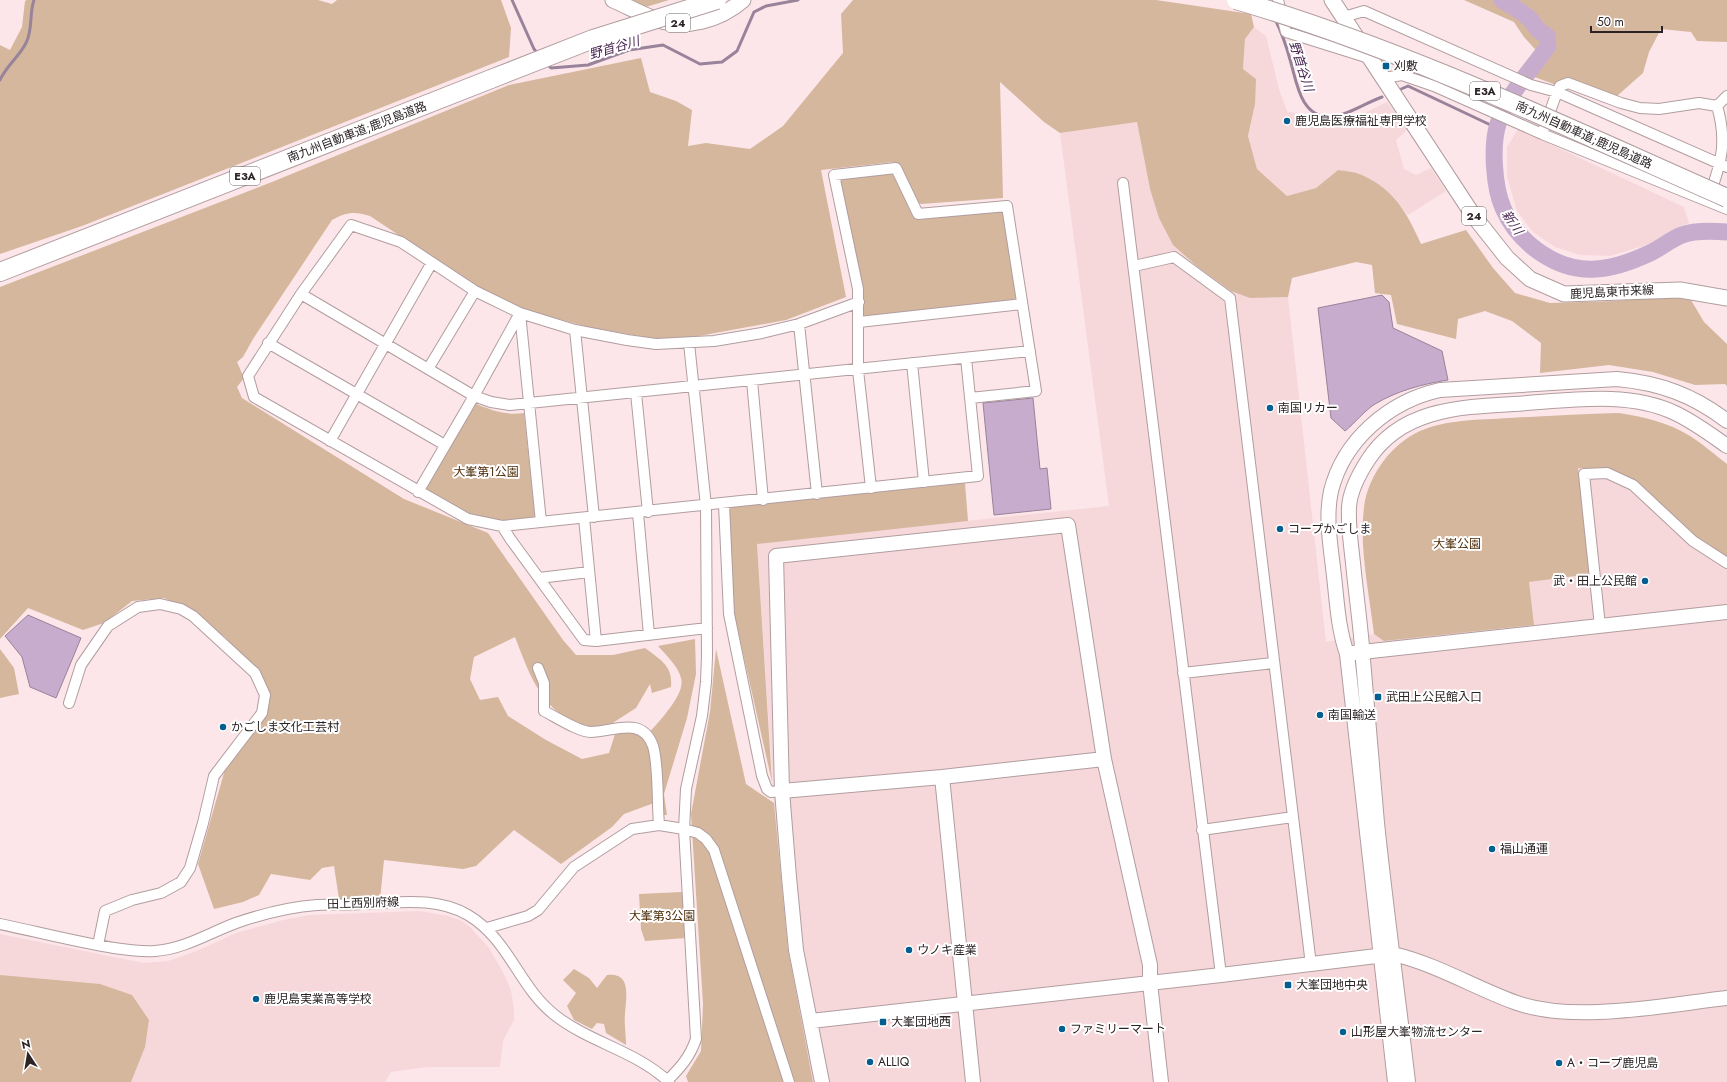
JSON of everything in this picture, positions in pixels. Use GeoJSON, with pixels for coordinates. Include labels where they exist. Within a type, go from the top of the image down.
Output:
{"type":"FeatureCollection","features":[{"type":"Feature","properties":{"kind":"highway","name":"南九州自動車道;鹿児島道路"},"geometry":{"type":"LineString","coordinates":[[0,272],[593,39],[717,0]]}},
{"type":"Feature","properties":{"kind":"highway","name":"南九州自動車道;鹿児島道路"},"geometry":{"type":"LineString","coordinates":[[1236,0],[1328,29],[1484,91],[1727,198]]}},
{"type":"Feature","properties":{"kind":"main road","name":"24"},"geometry":{"type":"LineString","coordinates":[[613,0],[655,20],[671,24],[704,21],[722,14],[743,0]]}},
{"type":"Feature","properties":{"kind":"main road","name":"鹿児島東市来線"},"geometry":{"type":"LineString","coordinates":[[1332,0],[1473,215],[1507,258],[1530,279],[1564,294],[1680,290],[1727,298]]}},
{"type":"Feature","properties":{"kind":"street"},"geometry":{"type":"LineString","coordinates":[[1278,0],[1286,32],[1369,58]]}},
{"type":"Feature","properties":{"kind":"street"},"geometry":{"type":"LineString","coordinates":[[1344,17],[1364,11],[1530,85],[1557,92],[1724,166]]}},
{"type":"Feature","properties":{"kind":"street"},"geometry":{"type":"LineString","coordinates":[[1385,80],[1390,77],[1402,75],[1434,86],[1542,134],[1727,209]]}},
{"type":"Feature","properties":{"kind":"street"},"geometry":{"type":"LineString","coordinates":[[1542,134],[1560,86],[1568,83],[1621,103],[1640,108],[1659,109],[1699,103],[1717,106]]}},
{"type":"Feature","properties":{"kind":"street"},"geometry":{"type":"LineString","coordinates":[[1717,106],[1727,96]]}},
{"type":"Feature","properties":{"kind":"street"},"geometry":{"type":"LineString","coordinates":[[1707,202],[1724,166],[1724,139],[1721,117],[1717,106]]}},
{"type":"Feature","properties":{"kind":"street"},"geometry":{"type":"LineString","coordinates":[[871,488],[858,370],[859,302],[834,175],[896,168],[918,214],[1007,206],[1036,391],[970,398]]}},
{"type":"Feature","properties":{"kind":"street"},"geometry":{"type":"LineString","coordinates":[[1123,184],[1221,975]]}},
{"type":"Feature","properties":{"kind":"street"},"geometry":{"type":"LineString","coordinates":[[859,302],[799,324],[762,333],[714,341],[656,344],[575,330],[520,313],[475,291],[431,264],[401,242],[351,225],[301,294],[248,376],[254,397],[418,492],[468,519],[502,526],[706,506],[978,476],[966,358]]}},
{"type":"Feature","properties":{"kind":"street"},"geometry":{"type":"LineString","coordinates":[[1134,266],[1174,257],[1230,298],[1273,663],[1311,965]]}},
{"type":"Feature","properties":{"kind":"street"},"geometry":{"type":"LineString","coordinates":[[330,441],[431,264]]}},
{"type":"Feature","properties":{"kind":"street"},"geometry":{"type":"LineString","coordinates":[[428,369],[475,291]]}},
{"type":"Feature","properties":{"kind":"street"},"geometry":{"type":"LineString","coordinates":[[301,294],[474,396],[510,405],[528,405],[1030,351]]}},
{"type":"Feature","properties":{"kind":"street"},"geometry":{"type":"LineString","coordinates":[[859,322],[1022,304]]}},
{"type":"Feature","properties":{"kind":"street"},"geometry":{"type":"LineString","coordinates":[[418,492],[520,313]]}},
{"type":"Feature","properties":{"kind":"street"},"geometry":{"type":"LineString","coordinates":[[520,313],[528,405],[541,522]]}},
{"type":"Feature","properties":{"kind":"street"},"geometry":{"type":"LineString","coordinates":[[799,324],[817,494]]}},
{"type":"Feature","properties":{"kind":"street"},"geometry":{"type":"LineString","coordinates":[[575,330],[582,399],[589,518],[589,572],[596,641]]}},
{"type":"Feature","properties":{"kind":"street"},"geometry":{"type":"LineString","coordinates":[[268,343],[445,445]]}},
{"type":"Feature","properties":{"kind":"street"},"geometry":{"type":"LineString","coordinates":[[668,1081],[684,1064],[692,1052],[696,1039],[684,829],[687,783],[702,716],[706,682],[706,506],[688,343]]}},
{"type":"Feature","properties":{"kind":"street"},"geometry":{"type":"LineString","coordinates":[[912,363],[924,482]]}},
{"type":"Feature","properties":{"kind":"street"},"geometry":{"type":"LineString","coordinates":[[1408,1082],[1387,955],[1346,654],[1340,634],[1329,534],[1331,491],[1340,469],[1354,445],[1378,418],[1398,405],[1420,394],[1440,390],[1617,379],[1646,382],[1672,390],[1698,402],[1727,421]]}},
{"type":"Feature","properties":{"kind":"street"},"geometry":{"type":"LineString","coordinates":[[752,381],[763,500]]}},
{"type":"Feature","properties":{"kind":"street"},"geometry":{"type":"LineString","coordinates":[[636,393],[649,635]]}},
{"type":"Feature","properties":{"kind":"street"},"geometry":{"type":"LineString","coordinates":[[1395,1082],[1387,955],[1363,652],[1349,530],[1349,505],[1355,484],[1368,459],[1378,445],[1405,424],[1424,415],[1466,407],[1600,400],[1629,400],[1649,404],[1673,412],[1698,425],[1727,446]]}},
{"type":"Feature","properties":{"kind":"street"},"geometry":{"type":"LineString","coordinates":[[1600,626],[1584,474],[1607,473],[1633,484],[1693,541],[1727,563]]}},
{"type":"Feature","properties":{"kind":"street"},"geometry":{"type":"LineString","coordinates":[[724,504],[729,614],[762,776],[767,789],[771,792],[1104,759]]}},
{"type":"Feature","properties":{"kind":"street"},"geometry":{"type":"LineString","coordinates":[[502,526],[584,640],[596,641],[707,628]]}},
{"type":"Feature","properties":{"kind":"street"},"geometry":{"type":"LineString","coordinates":[[822,1082],[796,950],[782,791],[776,556],[1068,526],[1104,759],[1150,965],[1150,983],[1162,1082]]}},
{"type":"Feature","properties":{"kind":"street"},"geometry":{"type":"LineString","coordinates":[[538,578],[589,572]]}},
{"type":"Feature","properties":{"kind":"street"},"geometry":{"type":"LineString","coordinates":[[69,703],[81,664],[108,626],[138,607],[160,604],[181,609],[193,616],[255,673],[265,696],[262,713],[214,776],[203,823],[190,868],[181,882],[161,893],[132,900],[105,911],[98,946]]}},
{"type":"Feature","properties":{"kind":"street"},"geometry":{"type":"LineString","coordinates":[[1346,654],[1727,612]]}},
{"type":"Feature","properties":{"kind":"street"},"geometry":{"type":"LineString","coordinates":[[1183,673],[1273,663]]}},
{"type":"Feature","properties":{"kind":"street"},"geometry":{"type":"LineString","coordinates":[[538,668],[544,683],[544,711],[591,732],[627,727],[637,728],[647,736],[652,745],[655,758],[659,825]]}},
{"type":"Feature","properties":{"kind":"street"},"geometry":{"type":"LineString","coordinates":[[942,776],[964,1004],[974,1082]]}},
{"type":"Feature","properties":{"kind":"street"},"geometry":{"type":"LineString","coordinates":[[1202,830],[1293,817]]}},
{"type":"Feature","properties":{"kind":"street"},"geometry":{"type":"LineString","coordinates":[[487,928],[528,916],[538,910],[574,867],[632,829],[659,825],[684,829],[702,836],[714,850],[789,1082]]}},
{"type":"Feature","properties":{"kind":"street","name":"田上西別府線"},"geometry":{"type":"LineString","coordinates":[[0,924],[98,946],[144,952],[172,948],[260,916],[316,905],[426,902],[454,908],[487,928],[499,941],[529,988],[556,1016],[654,1069],[668,1081]]}},
{"type":"Feature","properties":{"kind":"street"},"geometry":{"type":"LineString","coordinates":[[811,1021],[1311,965],[1387,955],[1414,959],[1515,1002],[1547,1009],[1576,1013],[1727,998]]}},
{"type":"Feature","properties":{"kind":"shaded area","name":"鹿児島医療福祉専門学校"},"geometry":{"type":"Polygon","coordinates":[[[1254,27],[1266,36],[1279,89],[1287,111],[1322,121],[1326,126],[1346,122],[1387,102],[1407,130],[1396,140],[1404,169],[1416,175],[1431,168],[1446,191],[1408,215],[1393,196],[1338,170],[1316,188],[1287,196],[1257,169],[1248,136],[1255,104],[1243,69],[1245,39],[1254,27]]]}},
{"type":"Feature","properties":{"kind":"shaded area"},"geometry":{"type":"Polygon","coordinates":[[[1137,122],[1150,189],[1250,298],[1288,297],[1326,642],[1374,634],[1377,635],[1578,468],[1608,469],[1727,558],[1727,1082],[813,1082],[788,949],[774,803],[757,543],[1109,506],[1060,133],[1137,122]]]}},
{"type":"Feature","properties":{"kind":"shaded area"},"geometry":{"type":"Polygon","coordinates":[[[1518,129],[1684,207],[1689,223],[1650,244],[1610,256],[1580,255],[1555,247],[1533,232],[1517,211],[1507,176],[1507,147],[1518,129]]]}},
{"type":"Feature","properties":{"kind":"shaded area"},"geometry":{"type":"Polygon","coordinates":[[[1382,295],[1389,302],[1393,328],[1442,351],[1448,380],[1410,389],[1383,399],[1371,407],[1345,431],[1331,418],[1318,308],[1382,295]]]}},
{"type":"Feature","properties":{"kind":"shaded area"},"geometry":{"type":"Polygon","coordinates":[[[1033,398],[1040,469],[1047,468],[1051,509],[994,515],[983,403],[1033,398]]]}},
{"type":"Feature","properties":{"kind":"shaded area"},"geometry":{"type":"Polygon","coordinates":[[[28,615],[81,638],[56,698],[30,687],[22,657],[5,636],[28,615]]]}},
{"type":"Feature","properties":{"kind":"shaded area","name":"鹿児島実業高等学校"},"geometry":{"type":"Polygon","coordinates":[[[420,911],[448,916],[460,920],[470,927],[489,948],[503,972],[511,990],[514,1020],[503,1041],[500,1067],[427,1067],[391,1072],[385,1082],[0,1082],[0,934],[144,963],[168,961],[199,950],[236,933],[283,920],[309,915],[420,911]]]}},
{"type":"Feature","properties":{"kind":"green space"},"geometry":{"type":"Polygon","coordinates":[[[318,0],[332,4],[337,0],[501,0],[511,28],[509,57],[82,226],[0,254],[0,45],[10,50],[22,27],[25,1],[318,0]]]}},
{"type":"Feature","properties":{"kind":"green space"},"geometry":{"type":"Polygon","coordinates":[[[632,0],[669,0],[646,7],[632,0]]]}},
{"type":"Feature","properties":{"kind":"green space"},"geometry":{"type":"Polygon","coordinates":[[[853,0],[1156,0],[1251,14],[1254,27],[1245,39],[1243,69],[1256,79],[1255,104],[1248,136],[1257,169],[1287,196],[1316,188],[1338,170],[1356,173],[1373,181],[1391,195],[1405,212],[1421,244],[1466,230],[1493,268],[1515,293],[1550,303],[1616,301],[1663,296],[1691,300],[1704,322],[1727,344],[1727,386],[1725,384],[1695,385],[1653,372],[1609,365],[1540,373],[1541,343],[1512,321],[1485,311],[1458,319],[1456,339],[1397,324],[1391,295],[1375,293],[1372,265],[1356,262],[1292,278],[1288,297],[1250,298],[1231,291],[1198,267],[1173,245],[1159,218],[1150,189],[1137,122],[1060,133],[1044,122],[1000,82],[1003,198],[921,204],[913,200],[901,171],[893,162],[821,170],[846,297],[786,320],[688,338],[650,338],[588,327],[523,309],[469,282],[370,216],[359,213],[342,215],[332,220],[253,339],[243,357],[237,362],[244,378],[237,387],[242,398],[404,499],[488,533],[563,640],[576,655],[613,655],[645,648],[665,664],[671,680],[671,687],[652,693],[650,684],[636,708],[611,724],[588,730],[562,715],[545,699],[533,680],[515,637],[474,657],[470,679],[480,700],[498,697],[508,716],[546,740],[582,759],[609,753],[617,728],[634,723],[649,733],[671,707],[680,692],[681,678],[675,665],[658,646],[695,639],[696,674],[687,718],[664,794],[667,815],[661,815],[654,803],[624,814],[612,827],[561,864],[514,830],[476,866],[463,869],[384,860],[380,900],[339,899],[334,866],[322,868],[310,880],[271,874],[259,895],[243,902],[214,909],[198,864],[226,766],[263,721],[268,695],[254,667],[224,636],[204,628],[194,612],[164,598],[132,601],[104,623],[83,630],[28,608],[0,639],[0,287],[272,182],[509,85],[641,58],[650,92],[676,101],[692,110],[688,146],[706,143],[750,149],[783,126],[843,53],[841,14],[853,0]]]}},
{"type":"Feature","properties":{"kind":"green space"},"geometry":{"type":"Polygon","coordinates":[[[1464,0],[1727,0],[1727,42],[1697,41],[1691,32],[1661,29],[1649,52],[1643,73],[1608,104],[1529,75],[1544,59],[1524,37],[1514,22],[1464,0]]]}},
{"type":"Feature","properties":{"kind":"green space"},"geometry":{"type":"Polygon","coordinates":[[[889,172],[895,176],[916,220],[1001,210],[1004,211],[1018,298],[1016,301],[866,317],[863,314],[863,300],[839,183],[843,178],[889,172]]]}},
{"type":"Feature","properties":{"kind":"green space","name":"大峯第1公園"},"geometry":{"type":"Polygon","coordinates":[[[474,403],[505,413],[524,413],[535,515],[533,520],[503,522],[477,517],[427,491],[426,486],[474,403]]]}},
{"type":"Feature","properties":{"kind":"green space","name":"大峯公園"},"geometry":{"type":"Polygon","coordinates":[[[1619,413],[1646,418],[1682,431],[1695,439],[1727,464],[1727,558],[1694,536],[1608,469],[1578,468],[1590,574],[1529,582],[1534,625],[1384,641],[1374,634],[1364,554],[1364,507],[1366,495],[1376,473],[1383,462],[1400,444],[1420,431],[1453,422],[1486,419],[1619,413]]]}},
{"type":"Feature","properties":{"kind":"green space"},"geometry":{"type":"Polygon","coordinates":[[[965,483],[968,521],[757,544],[772,782],[732,604],[729,510],[732,507],[965,483]]]}},
{"type":"Feature","properties":{"kind":"green space"},"geometry":{"type":"Polygon","coordinates":[[[0,649],[14,668],[19,694],[0,698],[0,649]]]}},
{"type":"Feature","properties":{"kind":"green space"},"geometry":{"type":"Polygon","coordinates":[[[716,649],[746,784],[774,803],[788,949],[813,1082],[688,1082],[686,1076],[701,1051],[703,1004],[691,814],[710,712],[716,649]]]}},
{"type":"Feature","properties":{"kind":"green space","name":"大峯第3公園"},"geometry":{"type":"Polygon","coordinates":[[[682,892],[686,938],[645,941],[641,929],[639,894],[682,892]]]}},
{"type":"Feature","properties":{"kind":"green space"},"geometry":{"type":"Polygon","coordinates":[[[574,969],[589,978],[597,988],[607,975],[615,975],[620,977],[624,982],[626,987],[626,1045],[606,1033],[604,1024],[597,1023],[592,1029],[574,1020],[567,1006],[576,993],[563,980],[574,969]]]}},
{"type":"Feature","properties":{"kind":"green space"},"geometry":{"type":"Polygon","coordinates":[[[0,975],[100,984],[132,995],[149,1020],[145,1047],[131,1082],[0,1082],[0,975]]]}},
{"type":"Feature","properties":{"kind":"waterway","name":"野首谷川"},"geometry":{"type":"LineString","coordinates":[[0,80],[26,43],[34,0]]}},
{"type":"Feature","properties":{"kind":"waterway","name":"野首谷川"},"geometry":{"type":"LineString","coordinates":[[512,0],[534,49],[538,54]]}},
{"type":"Feature","properties":{"kind":"waterway","name":"野首谷川"},"geometry":{"type":"LineString","coordinates":[[547,64],[551,68],[588,65],[629,50],[663,45],[700,64],[722,62],[737,51],[754,12],[766,6],[798,0]]}},
{"type":"Feature","properties":{"kind":"waterway","name":"新川"},"geometry":{"type":"LineString","coordinates":[[1502,0],[1528,17],[1538,29],[1547,36],[1548,46],[1507,103],[1502,113],[1496,133],[1494,166],[1497,189],[1503,208],[1518,233],[1540,253],[1553,260],[1567,266],[1581,269],[1596,269],[1617,266],[1637,259],[1687,233],[1704,231],[1727,232]]}},
{"type":"Feature","properties":{"kind":"waterway","name":"野首谷川"},"geometry":{"type":"LineString","coordinates":[[1275,19],[1286,46],[1298,89],[1306,105],[1313,112],[1320,116],[1330,117],[1342,115],[1382,97]]}},
{"type":"Feature","properties":{"kind":"waterway","name":"野首谷川"},"geometry":{"type":"LineString","coordinates":[[1399,90],[1408,86],[1497,128]]}},
{"type":"Feature","properties":{"kind":"place","name":"刈敷"},"geometry":{"type":"Point","coordinates":[1386,66]}},
{"type":"Feature","properties":{"kind":"place","name":"鹿児島医療福祉専門学校"},"geometry":{"type":"Point","coordinates":[1287,121]}},
{"type":"Feature","properties":{"kind":"place","name":"南国リカー"},"geometry":{"type":"Point","coordinates":[1270,408]}},
{"type":"Feature","properties":{"kind":"place","name":"コープかごしま"},"geometry":{"type":"Point","coordinates":[1280,529]}},
{"type":"Feature","properties":{"kind":"place","name":"武・田上公民館"},"geometry":{"type":"Point","coordinates":[1645,581]}},
{"type":"Feature","properties":{"kind":"place","name":"武田上公民館入口"},"geometry":{"type":"Point","coordinates":[1378,697]}},
{"type":"Feature","properties":{"kind":"place","name":"南国輸送"},"geometry":{"type":"Point","coordinates":[1320,715]}},
{"type":"Feature","properties":{"kind":"place","name":"かごしま文化工芸村"},"geometry":{"type":"Point","coordinates":[223,727]}},
{"type":"Feature","properties":{"kind":"place","name":"福山通運"},"geometry":{"type":"Point","coordinates":[1492,849]}},
{"type":"Feature","properties":{"kind":"place","name":"ウノキ産業"},"geometry":{"type":"Point","coordinates":[909,950]}},
{"type":"Feature","properties":{"kind":"place","name":"大峯団地中央"},"geometry":{"type":"Point","coordinates":[1288,985]}},
{"type":"Feature","properties":{"kind":"place","name":"鹿児島実業高等学校"},"geometry":{"type":"Point","coordinates":[256,999]}},
{"type":"Feature","properties":{"kind":"place","name":"大峯団地西"},"geometry":{"type":"Point","coordinates":[883,1022]}},
{"type":"Feature","properties":{"kind":"place","name":"ファミリーマート"},"geometry":{"type":"Point","coordinates":[1062,1029]}},
{"type":"Feature","properties":{"kind":"place","name":"山形屋大峯物流センター"},"geometry":{"type":"Point","coordinates":[1343,1032]}},
{"type":"Feature","properties":{"kind":"place","name":"ALLIQ"},"geometry":{"type":"Point","coordinates":[870,1062]}},
{"type":"Feature","properties":{"kind":"place","name":"A・コープ鹿児島"},"geometry":{"type":"Point","coordinates":[1559,1063]}}]}
